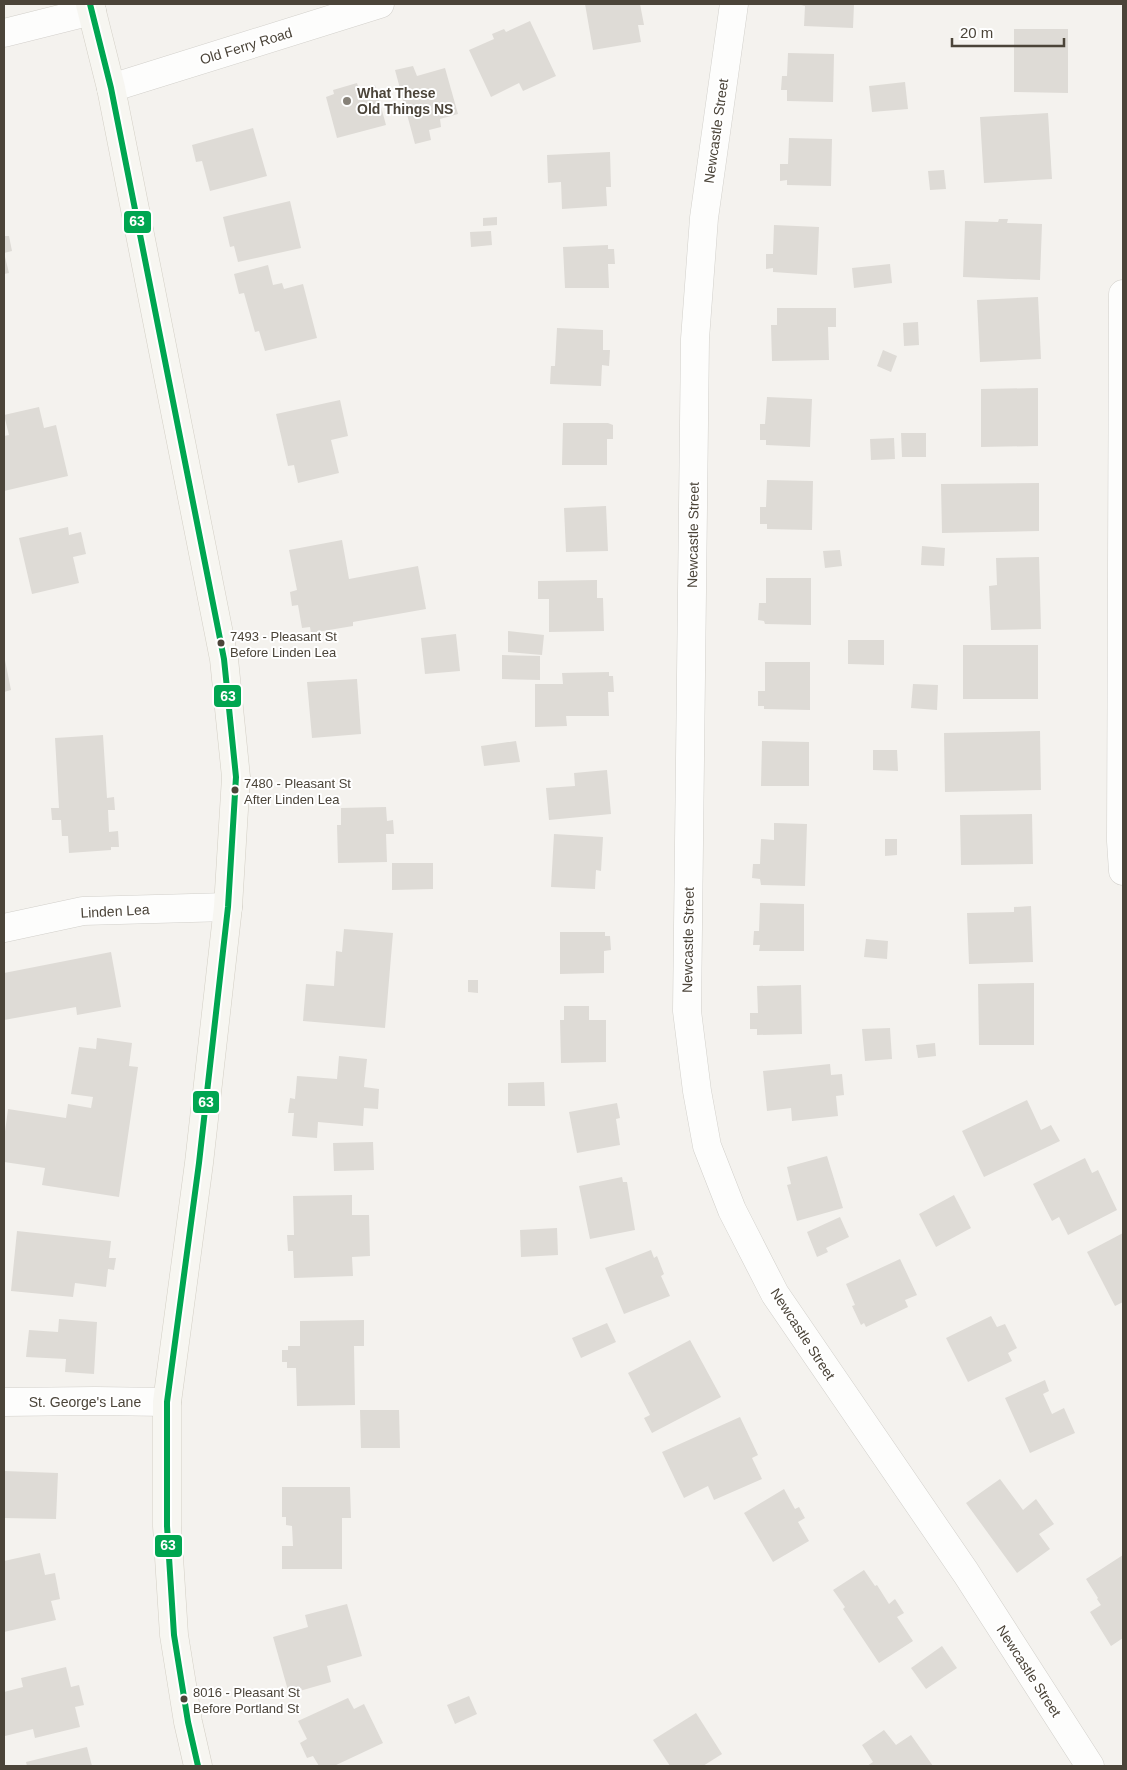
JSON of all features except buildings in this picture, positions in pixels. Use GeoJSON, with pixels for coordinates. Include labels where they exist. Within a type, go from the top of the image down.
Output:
{"type":"FeatureCollection","features":[{"type":"Feature","properties":{"kind":"main road"},"geometry":{"type":"LineString","coordinates":[[91,7],[111,88],[224,659],[236,777],[228,908],[199,1163],[167,1402],[167,1526],[174,1635],[188,1722],[198,1766]]}},
{"type":"Feature","properties":{"kind":"street","name":"Old Ferry Road"},"geometry":{"type":"LineString","coordinates":[[111,88],[380,4]]}},
{"type":"Feature","properties":{"kind":"street","name":"Newcastle Street"},"geometry":{"type":"LineString","coordinates":[[734,4],[704,218],[695,339],[688,1010],[697,1091],[707,1146],[732,1210],[775,1294],[966,1573],[1090,1766]]}},
{"type":"Feature","properties":{"kind":"street"},"geometry":{"type":"LineString","coordinates":[[4,33],[91,7]]}},
{"type":"Feature","properties":{"kind":"street"},"geometry":{"type":"LineString","coordinates":[[1123,294],[1121,841],[1123,871]]}},
{"type":"Feature","properties":{"kind":"street","name":"Linden Lea"},"geometry":{"type":"LineString","coordinates":[[4,928],[83,911],[228,908]]}},
{"type":"Feature","properties":{"kind":"street","name":"St. George's Lane"},"geometry":{"type":"LineString","coordinates":[[4,1402],[167,1402]]}},
{"type":"Feature","properties":{"kind":"transit line","name":"63"},"geometry":{"type":"LineString","coordinates":[[90,4],[111,88],[224,659],[236,777],[228,907],[199,1163],[167,1402],[167,1526],[174,1635],[188,1722],[198,1766]]}},
{"type":"Feature","properties":{"kind":"place","name":"What These Old Things NS"},"geometry":{"type":"Point","coordinates":[347,101]}},
{"type":"Feature","properties":{"kind":"place","name":"7493 - Pleasant St Before Linden Lea"},"geometry":{"type":"Point","coordinates":[221,643]}},
{"type":"Feature","properties":{"kind":"place","name":"7480 - Pleasant St After Linden Lea"},"geometry":{"type":"Point","coordinates":[235,790]}},
{"type":"Feature","properties":{"kind":"place","name":"8016 - Pleasant St Before Portland St"},"geometry":{"type":"Point","coordinates":[184,1699]}}]}
